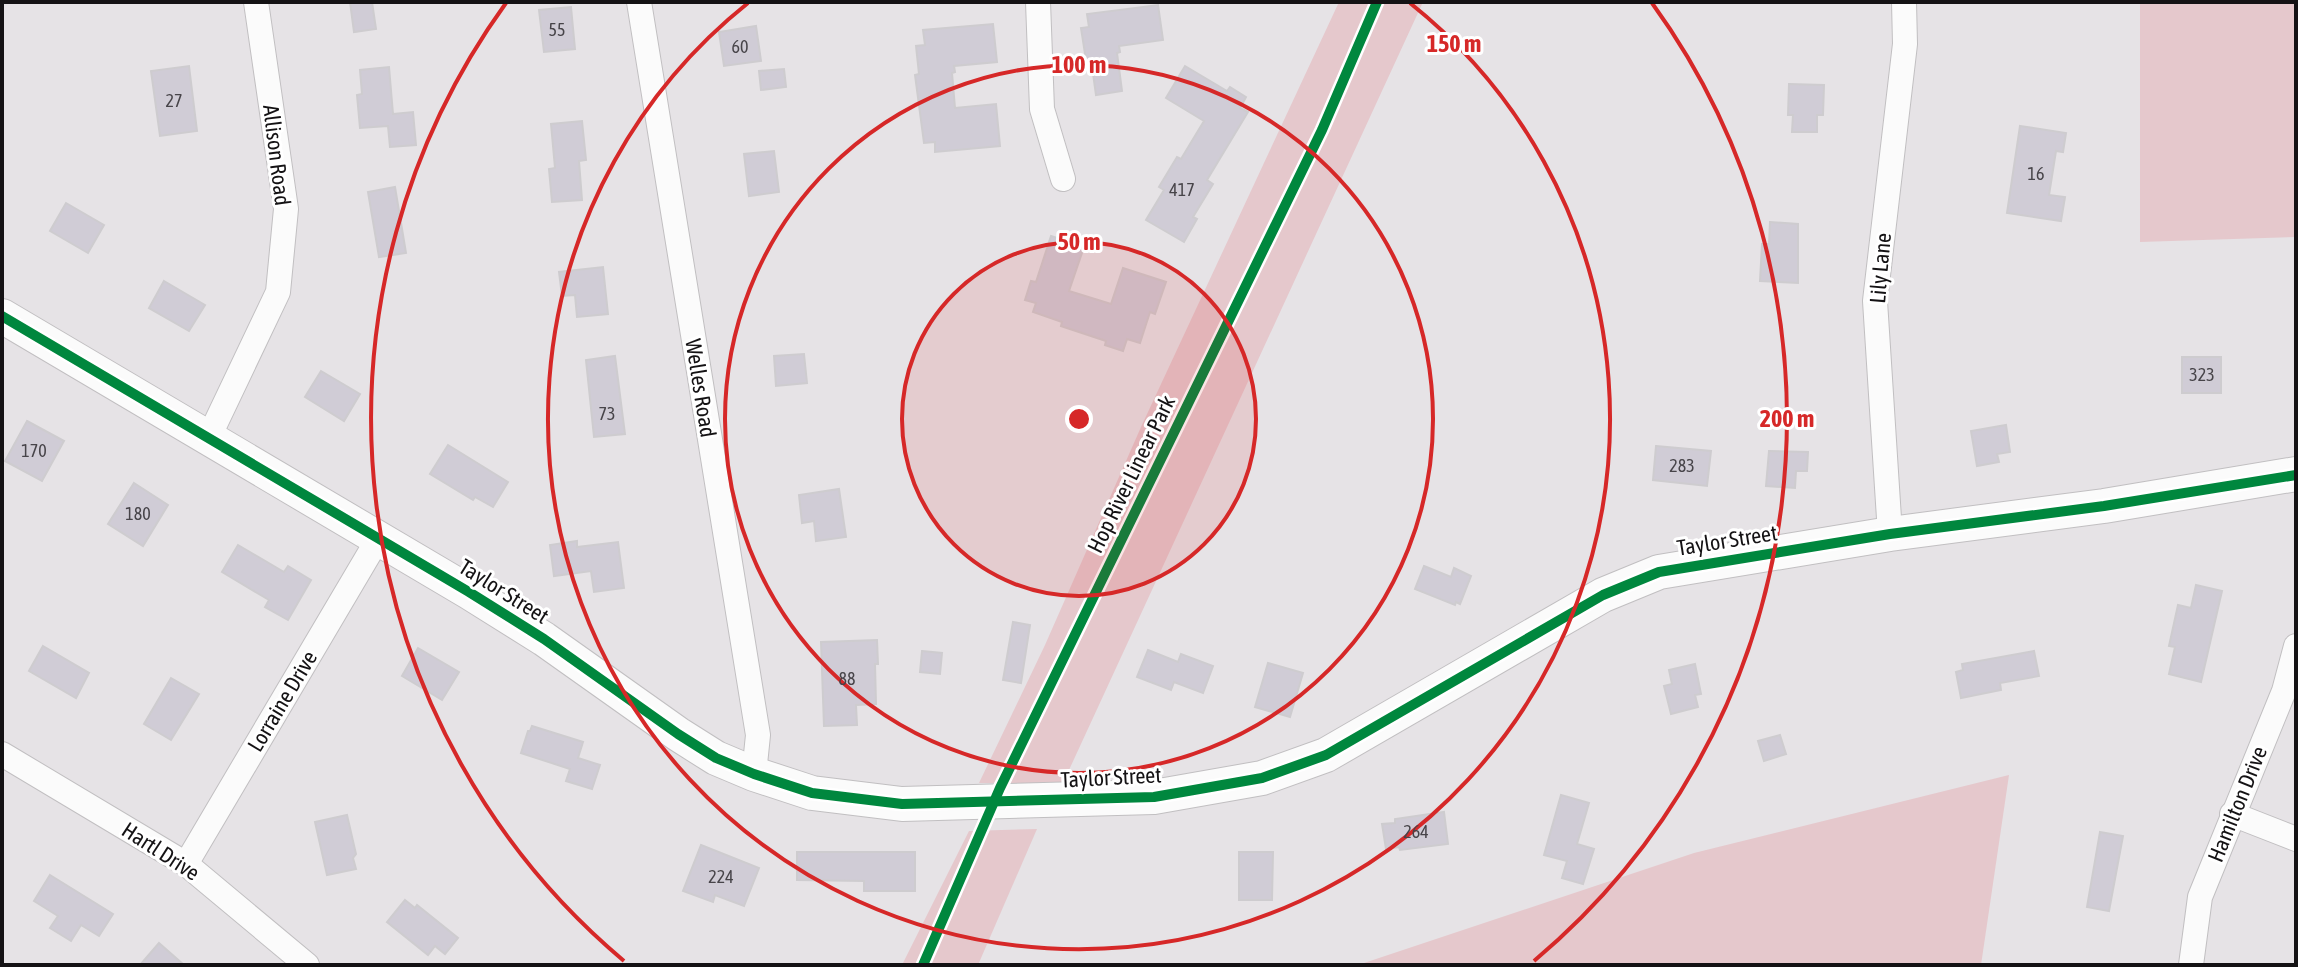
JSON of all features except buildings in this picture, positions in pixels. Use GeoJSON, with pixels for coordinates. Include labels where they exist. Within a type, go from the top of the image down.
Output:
{"type":"FeatureCollection","features":[{"type":"Feature","properties":{"kind":"street","name":"Allison Road"},"geometry":{"type":"LineString","coordinates":[[209,437],[278,292],[286,209],[256,2]]}},
{"type":"Feature","properties":{"kind":"street","name":"Welles Road"},"geometry":{"type":"LineString","coordinates":[[639,2],[758,735],[754,774]]}},
{"type":"Feature","properties":{"kind":"street"},"geometry":{"type":"LineString","coordinates":[[1038,2],[1042,109],[1063,179]]}},
{"type":"Feature","properties":{"kind":"street","name":"Lily Lane"},"geometry":{"type":"LineString","coordinates":[[1890,534],[1875,301],[1905,44],[1904,2]]}},
{"type":"Feature","properties":{"kind":"street","name":"Taylor Street"},"geometry":{"type":"LineString","coordinates":[[2,316],[544,639],[716,758],[812,793],[902,804],[1154,797],[1262,778],[1326,755],[1603,595],[1659,572],[1890,534],[2104,506],[2296,474]]}},
{"type":"Feature","properties":{"kind":"street","name":"Lorraine Drive"},"geometry":{"type":"LineString","coordinates":[[186,864],[378,539]]}},
{"type":"Feature","properties":{"kind":"street","name":"Hamilton Drive"},"geometry":{"type":"LineString","coordinates":[[2191,965],[2200,897],[2284,691],[2296,646]]}},
{"type":"Feature","properties":{"kind":"street","name":"Hartl Drive"},"geometry":{"type":"LineString","coordinates":[[2,754],[186,864],[307,965]]}},
{"type":"Feature","properties":{"kind":"street"},"geometry":{"type":"LineString","coordinates":[[2232,814],[2296,839]]}},
{"type":"Feature","properties":{"kind":"shaded area"},"geometry":{"type":"Polygon","coordinates":[[[1339,2],[1423,2],[1063,783],[979,783],[1045,645],[1141,427],[1339,2]]]}},
{"type":"Feature","properties":{"kind":"shaded area"},"geometry":{"type":"Polygon","coordinates":[[[2140,2],[2296,2],[2296,237],[2140,242],[2140,2]]]}},
{"type":"Feature","properties":{"kind":"shaded area"},"geometry":{"type":"Polygon","coordinates":[[[2009,775],[1981,965],[1358,965],[1694,853],[2009,775]]]}},
{"type":"Feature","properties":{"kind":"shaded area"},"geometry":{"type":"Polygon","coordinates":[[[1037,829],[978,965],[902,965],[969,831],[1037,829]]]}},
{"type":"Feature","properties":{"kind":"cycle path","name":"Hop River Linear Park"},"geometry":{"type":"LineString","coordinates":[[923,965],[1000,788],[1322,130],[1377,2]]}},
{"type":"Feature","properties":{"kind":"cycle path"},"geometry":{"type":"LineString","coordinates":[[2,316],[469,592],[544,639],[716,758],[812,793],[902,804],[1154,797],[1262,778],[1326,755],[1603,595],[1659,572],[1890,534],[2104,506],[2296,475]]}}]}
